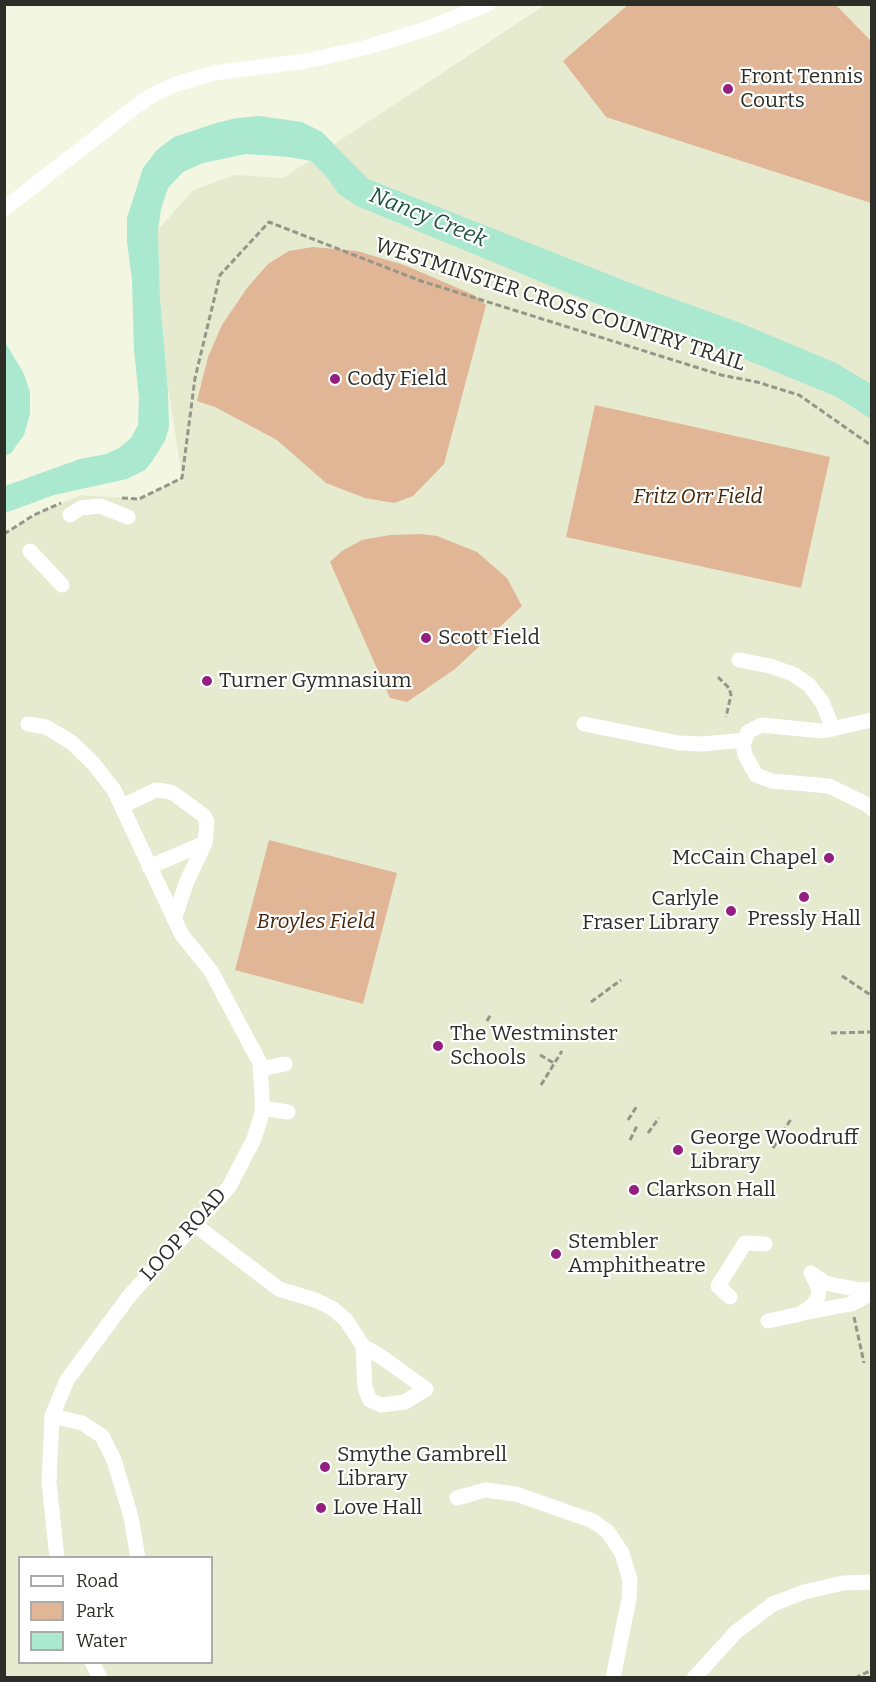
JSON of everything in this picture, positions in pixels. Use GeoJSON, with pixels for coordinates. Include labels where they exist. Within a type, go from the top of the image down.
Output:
{"type":"FeatureCollection","features":[{"type":"Feature","properties":{"kind":"street"},"geometry":{"type":"LineString","coordinates":[[4,209],[135,107],[154,94],[176,84],[214,73],[306,61],[364,48],[429,28],[488,4]]}},
{"type":"Feature","properties":{"kind":"street"},"geometry":{"type":"LineString","coordinates":[[66,509],[100,506],[128,517]]}},
{"type":"Feature","properties":{"kind":"street"},"geometry":{"type":"LineString","coordinates":[[30,550],[62,585]]}},
{"type":"Feature","properties":{"kind":"street"},"geometry":{"type":"LineString","coordinates":[[739,660],[770,666],[793,674],[809,685],[837,728]]}},
{"type":"Feature","properties":{"kind":"street"},"geometry":{"type":"LineString","coordinates":[[837,728],[872,709]]}},
{"type":"Feature","properties":{"kind":"street"},"geometry":{"type":"LineString","coordinates":[[872,720],[822,731],[761,725],[747,732],[745,740],[745,755],[756,775],[772,781],[829,786],[872,809]]}},
{"type":"Feature","properties":{"kind":"street","name":"LOOP ROAD"},"geometry":{"type":"LineString","coordinates":[[28,724],[46,727],[71,742],[93,763],[114,790],[182,935],[210,971],[260,1063],[261,1069],[262,1108],[254,1139],[229,1187],[130,1295],[67,1380],[52,1416],[50,1482],[57,1556]]}},
{"type":"Feature","properties":{"kind":"street"},"geometry":{"type":"LineString","coordinates":[[584,724],[679,743],[702,744],[745,740]]}},
{"type":"Feature","properties":{"kind":"street"},"geometry":{"type":"LineString","coordinates":[[122,806],[156,790],[172,793],[203,815],[207,822],[205,843],[174,919]]}},
{"type":"Feature","properties":{"kind":"street"},"geometry":{"type":"LineString","coordinates":[[149,867],[205,843]]}},
{"type":"Feature","properties":{"kind":"street"},"geometry":{"type":"LineString","coordinates":[[261,1069],[285,1064]]}},
{"type":"Feature","properties":{"kind":"street"},"geometry":{"type":"LineString","coordinates":[[262,1108],[288,1112]]}},
{"type":"Feature","properties":{"kind":"street"},"geometry":{"type":"LineString","coordinates":[[195,1225],[279,1289],[332,1308],[346,1320],[363,1346],[426,1389],[405,1402],[381,1405],[370,1400],[364,1388],[363,1346]]}},
{"type":"Feature","properties":{"kind":"street"},"geometry":{"type":"LineString","coordinates":[[730,1297],[718,1286],[745,1243],[765,1244]]}},
{"type":"Feature","properties":{"kind":"street"},"geometry":{"type":"LineString","coordinates":[[800,1314],[812,1306],[818,1297],[819,1289],[811,1273],[825,1283],[872,1291]]}},
{"type":"Feature","properties":{"kind":"street"},"geometry":{"type":"LineString","coordinates":[[768,1321],[851,1304],[872,1291]]}},
{"type":"Feature","properties":{"kind":"street"},"geometry":{"type":"LineString","coordinates":[[52,1416],[82,1423],[102,1436],[114,1460],[131,1517],[138,1556]]}},
{"type":"Feature","properties":{"kind":"street"},"geometry":{"type":"LineString","coordinates":[[456,1498],[485,1490],[516,1494],[593,1521],[608,1532],[622,1553],[630,1580],[629,1599],[613,1677]]}},
{"type":"Feature","properties":{"kind":"street"},"geometry":{"type":"LineString","coordinates":[[694,1677],[736,1632],[773,1604],[804,1592],[843,1583],[872,1582]]}},
{"type":"Feature","properties":{"kind":"path","name":"WESTMINSTER CROSS COUNTRY TRAIL"},"geometry":{"type":"LineString","coordinates":[[116,497],[139,499],[182,478],[195,378],[220,274],[269,222],[421,282],[721,375],[757,382],[789,392],[799,396],[872,446]]}},
{"type":"Feature","properties":{"kind":"path"},"geometry":{"type":"LineString","coordinates":[[4,534],[34,514],[66,509]]}},
{"type":"Feature","properties":{"kind":"path"},"geometry":{"type":"LineString","coordinates":[[718,677],[729,688],[726,717]]}},
{"type":"Feature","properties":{"kind":"path"},"geometry":{"type":"LineString","coordinates":[[842,976],[872,996]]}},
{"type":"Feature","properties":{"kind":"path"},"geometry":{"type":"LineString","coordinates":[[591,1002],[621,980]]}},
{"type":"Feature","properties":{"kind":"path"},"geometry":{"type":"LineString","coordinates":[[487,1021],[491,1014]]}},
{"type":"Feature","properties":{"kind":"path"},"geometry":{"type":"LineString","coordinates":[[831,1033],[872,1032]]}},
{"type":"Feature","properties":{"kind":"path"},"geometry":{"type":"LineString","coordinates":[[541,1085],[562,1051]]}},
{"type":"Feature","properties":{"kind":"path"},"geometry":{"type":"LineString","coordinates":[[540,1055],[554,1064]]}},
{"type":"Feature","properties":{"kind":"path"},"geometry":{"type":"LineString","coordinates":[[628,1120],[637,1106]]}},
{"type":"Feature","properties":{"kind":"path"},"geometry":{"type":"LineString","coordinates":[[648,1133],[658,1118]]}},
{"type":"Feature","properties":{"kind":"path"},"geometry":{"type":"LineString","coordinates":[[773,1148],[791,1119]]}},
{"type":"Feature","properties":{"kind":"path"},"geometry":{"type":"LineString","coordinates":[[630,1140],[638,1126]]}},
{"type":"Feature","properties":{"kind":"path"},"geometry":{"type":"LineString","coordinates":[[854,1315],[864,1362]]}},
{"type":"Feature","properties":{"kind":"path"},"geometry":{"type":"LineString","coordinates":[[855,1677],[872,1670]]}},
{"type":"Feature","properties":{"kind":"shaded area","name":"The Westminster Schools"},"geometry":{"type":"Polygon","coordinates":[[[545,5],[871,5],[871,1677],[5,1678],[5,534],[34,515],[81,495],[139,499],[182,478],[167,380],[160,298],[158,230],[193,190],[235,175],[283,178],[545,5]]]}},
{"type":"Feature","properties":{"kind":"green space","name":"Front Tennis Courts"},"geometry":{"type":"Polygon","coordinates":[[[629,4],[836,5],[871,41],[871,203],[606,117],[563,61],[629,4]]]}},
{"type":"Feature","properties":{"kind":"green space","name":"Cody Field"},"geometry":{"type":"Polygon","coordinates":[[[313,247],[357,251],[404,265],[474,295],[486,305],[444,464],[413,496],[394,503],[365,498],[326,483],[277,440],[215,407],[197,401],[208,357],[222,325],[247,288],[268,264],[289,251],[313,247]]]}},
{"type":"Feature","properties":{"kind":"green space","name":"Fritz Orr Field"},"geometry":{"type":"Polygon","coordinates":[[[595,405],[830,457],[801,588],[566,537],[595,405]]]}},
{"type":"Feature","properties":{"kind":"green space","name":"Scott Field"},"geometry":{"type":"Polygon","coordinates":[[[390,535],[437,536],[477,552],[507,578],[522,606],[455,669],[407,702],[390,698],[330,562],[342,551],[362,540],[390,535]]]}},
{"type":"Feature","properties":{"kind":"green space","name":"Broyles Field"},"geometry":{"type":"Polygon","coordinates":[[[269,840],[397,873],[363,1004],[235,970],[269,840]]]}},
{"type":"Feature","properties":{"kind":"water","name":"Nancy Creek"},"geometry":{"type":"Polygon","coordinates":[[[259,116],[302,122],[322,132],[368,179],[638,286],[738,322],[836,363],[871,384],[871,419],[837,397],[742,358],[563,291],[357,206],[339,194],[311,161],[246,154],[203,163],[183,172],[168,188],[161,209],[158,231],[160,298],[169,427],[165,441],[153,460],[145,470],[127,479],[54,495],[5,513],[5,486],[80,459],[106,454],[119,448],[131,438],[138,425],[139,398],[127,218],[143,168],[157,150],[174,137],[216,123],[259,116]]]}},
{"type":"Feature","properties":{"kind":"water"},"geometry":{"type":"Polygon","coordinates":[[[5,342],[23,372],[30,392],[30,414],[24,435],[11,453],[5,456],[5,342]]]}},
{"type":"Feature","properties":{"kind":"place","name":"Front Tennis Courts"},"geometry":{"type":"Point","coordinates":[728,89]}},
{"type":"Feature","properties":{"kind":"place","name":"Cody Field"},"geometry":{"type":"Point","coordinates":[335,379]}},
{"type":"Feature","properties":{"kind":"place","name":"Scott Field"},"geometry":{"type":"Point","coordinates":[426,638]}},
{"type":"Feature","properties":{"kind":"place","name":"Turner Gymnasium"},"geometry":{"type":"Point","coordinates":[207,681]}},
{"type":"Feature","properties":{"kind":"place","name":"McCain Chapel"},"geometry":{"type":"Point","coordinates":[829,858]}},
{"type":"Feature","properties":{"kind":"place","name":"Pressly Hall"},"geometry":{"type":"Point","coordinates":[804,897]}},
{"type":"Feature","properties":{"kind":"place","name":"Carlyle Fraser Library"},"geometry":{"type":"Point","coordinates":[731,911]}},
{"type":"Feature","properties":{"kind":"place","name":"The Westminster Schools"},"geometry":{"type":"Point","coordinates":[438,1046]}},
{"type":"Feature","properties":{"kind":"place","name":"George Woodruff Library"},"geometry":{"type":"Point","coordinates":[678,1150]}},
{"type":"Feature","properties":{"kind":"place","name":"Clarkson Hall"},"geometry":{"type":"Point","coordinates":[634,1190]}},
{"type":"Feature","properties":{"kind":"place","name":"Stembler Amphitheatre"},"geometry":{"type":"Point","coordinates":[556,1254]}},
{"type":"Feature","properties":{"kind":"place","name":"Smythe Gambrell Library"},"geometry":{"type":"Point","coordinates":[325,1467]}},
{"type":"Feature","properties":{"kind":"place","name":"Love Hall"},"geometry":{"type":"Point","coordinates":[321,1508]}}]}
